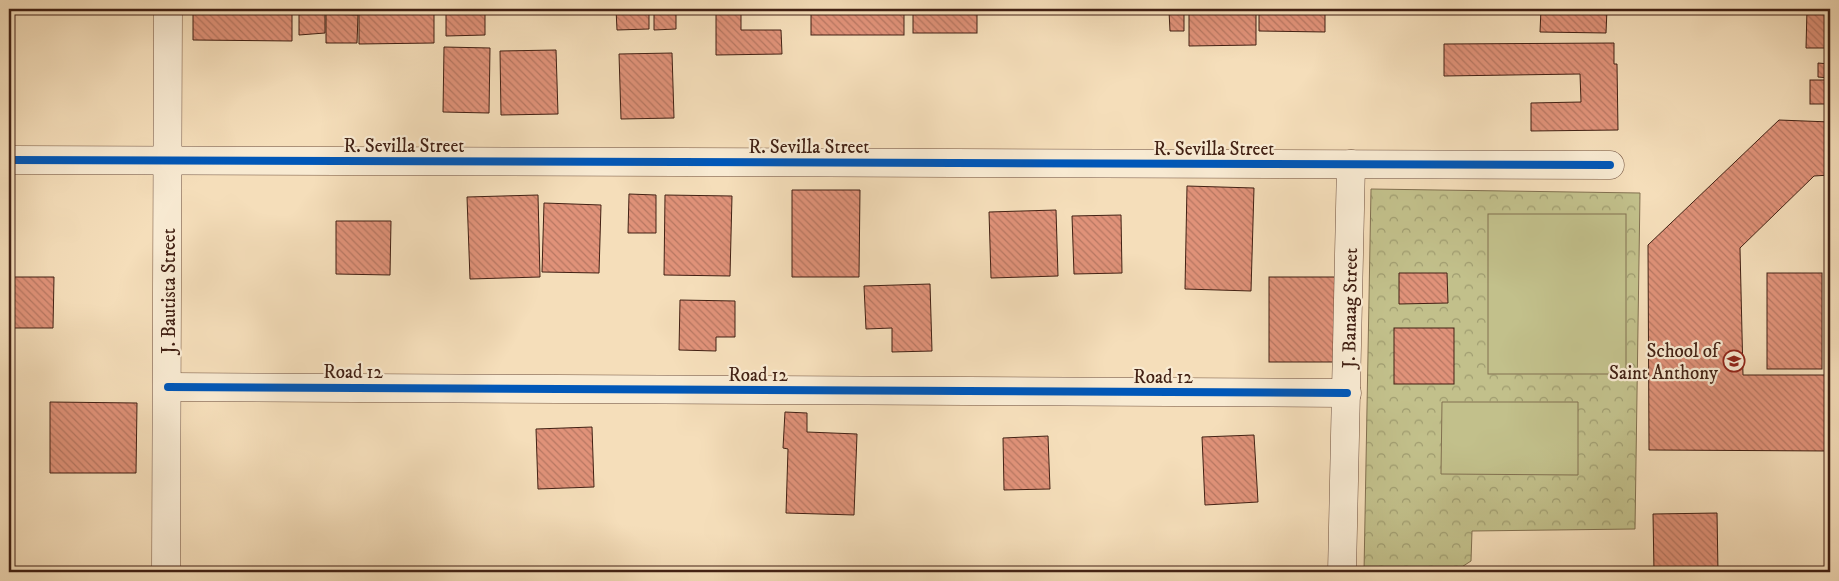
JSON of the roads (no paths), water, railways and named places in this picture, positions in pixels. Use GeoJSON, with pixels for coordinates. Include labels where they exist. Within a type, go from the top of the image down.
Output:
{"type":"FeatureCollection","features":[{"type":"Feature","properties":{"kind":"street","name":"J. Bautista Street"},"geometry":{"type":"LineString","coordinates":[[166,572],[168,9]]}},
{"type":"Feature","properties":{"kind":"street","name":"R. Sevilla Street"},"geometry":{"type":"LineString","coordinates":[[9,160],[1610,165]]}},
{"type":"Feature","properties":{"kind":"street","name":"J. Banaag Street"},"geometry":{"type":"LineString","coordinates":[[1342,572],[1351,164]]}},
{"type":"Feature","properties":{"kind":"street","name":"Road 12"},"geometry":{"type":"LineString","coordinates":[[168,386],[1347,393]]}},
{"type":"Feature","properties":{"kind":"place","name":"School of Saint Anthony"},"geometry":{"type":"Point","coordinates":[1734,361]}}]}
